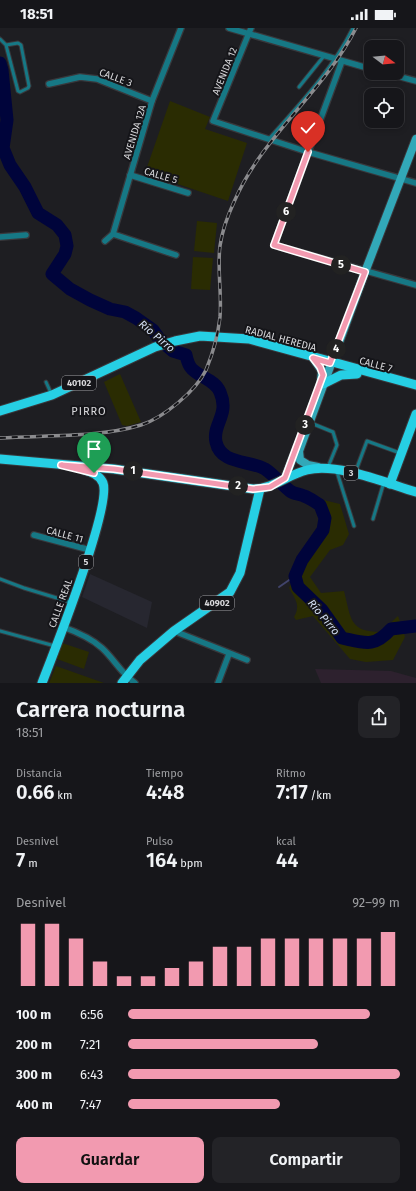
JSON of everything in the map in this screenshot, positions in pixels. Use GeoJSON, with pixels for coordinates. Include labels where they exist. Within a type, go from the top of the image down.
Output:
{"type":"FeatureCollection","features":[{"type":"Feature","properties":{"kind":"main road","name":"RADIAL HEREDIA"},"geometry":{"type":"LineString","coordinates":[[0,412],[52,395],[155,348],[175,341],[200,336],[249,339],[330,363]]}},
{"type":"Feature","properties":{"kind":"main road","name":"CALLE 7"},"geometry":{"type":"LineString","coordinates":[[330,363],[416,385]]}},
{"type":"Feature","properties":{"kind":"main road"},"geometry":{"type":"LineString","coordinates":[[323,384],[341,375],[371,374]]}},
{"type":"Feature","properties":{"kind":"main road"},"geometry":{"type":"LineString","coordinates":[[387,483],[401,453],[416,414]]}},
{"type":"Feature","properties":{"kind":"main road"},"geometry":{"type":"LineString","coordinates":[[0,458],[114,469],[260,489],[270,487],[306,470],[327,468]]}},
{"type":"Feature","properties":{"kind":"main road","name":"CALLE REAL"},"geometry":{"type":"LineString","coordinates":[[42,683],[90,550],[103,504],[103,483],[94,473],[61,465]]}},
{"type":"Feature","properties":{"kind":"main road","name":"3"},"geometry":{"type":"LineString","coordinates":[[327,468],[355,474],[416,492]]}},
{"type":"Feature","properties":{"kind":"main road","name":"40902"},"geometry":{"type":"LineString","coordinates":[[124,680],[140,660],[174,631],[222,599],[235,584],[240,573],[260,489]]}},
{"type":"Feature","properties":{"kind":"street","name":"AVENIDA 12A"},"geometry":{"type":"LineString","coordinates":[[113,234],[152,101],[181,28]]}},
{"type":"Feature","properties":{"kind":"street"},"geometry":{"type":"LineString","coordinates":[[229,28],[364,67]]}},
{"type":"Feature","properties":{"kind":"street","name":"AVENIDA 12"},"geometry":{"type":"LineString","coordinates":[[251,28],[213,121],[269,139]]}},
{"type":"Feature","properties":{"kind":"street"},"geometry":{"type":"LineString","coordinates":[[342,61],[274,245],[416,286]]}},
{"type":"Feature","properties":{"kind":"street","name":"CALLE 3"},"geometry":{"type":"LineString","coordinates":[[49,84],[80,76],[97,79],[152,101]]}},
{"type":"Feature","properties":{"kind":"street"},"geometry":{"type":"LineString","coordinates":[[404,78],[416,81]]}},
{"type":"Feature","properties":{"kind":"street"},"geometry":{"type":"LineString","coordinates":[[269,139],[308,152],[416,183]]}},
{"type":"Feature","properties":{"kind":"street"},"geometry":{"type":"LineString","coordinates":[[327,468],[308,465],[300,460],[298,456],[330,363],[416,139]]}},
{"type":"Feature","properties":{"kind":"street","name":"CALLE 5"},"geometry":{"type":"LineString","coordinates":[[130,175],[188,192]]}},
{"type":"Feature","properties":{"kind":"street"},"geometry":{"type":"LineString","coordinates":[[105,241],[113,234],[176,255]]}},
{"type":"Feature","properties":{"kind":"street"},"geometry":{"type":"LineString","coordinates":[[0,237],[26,235]]}},
{"type":"Feature","properties":{"kind":"street"},"geometry":{"type":"LineString","coordinates":[[285,479],[323,375],[320,367],[313,358]]}},
{"type":"Feature","properties":{"kind":"street","name":"CALLE 11"},"geometry":{"type":"LineString","coordinates":[[34,535],[90,550]]}},
{"type":"Feature","properties":{"kind":"street"},"geometry":{"type":"LineString","coordinates":[[63,627],[91,640],[103,649],[124,680],[135,683]]}},
{"type":"Feature","properties":{"kind":"street"},"geometry":{"type":"LineString","coordinates":[[174,631],[247,660]]}},
{"type":"Feature","properties":{"kind":"street"},"geometry":{"type":"LineString","coordinates":[[218,683],[229,654]]}},
{"type":"Feature","properties":{"kind":"lane"},"geometry":{"type":"LineString","coordinates":[[269,139],[290,115],[334,58],[353,28]]}},
{"type":"Feature","properties":{"kind":"lane"},"geometry":{"type":"LineString","coordinates":[[0,39],[6,45],[18,91],[20,92],[29,86],[21,45],[18,43],[6,45]]}},
{"type":"Feature","properties":{"kind":"lane"},"geometry":{"type":"LineString","coordinates":[[299,88],[324,56]]}},
{"type":"Feature","properties":{"kind":"lane"},"geometry":{"type":"LineString","coordinates":[[46,382],[52,395]]}},
{"type":"Feature","properties":{"kind":"lane"},"geometry":{"type":"LineString","coordinates":[[309,423],[333,432],[338,445],[327,468],[354,526]]}},
{"type":"Feature","properties":{"kind":"lane"},"geometry":{"type":"LineString","coordinates":[[355,474],[367,441],[401,453]]}},
{"type":"Feature","properties":{"kind":"lane"},"geometry":{"type":"LineString","coordinates":[[373,519],[387,483]]}},
{"type":"Feature","properties":{"kind":"lane"},"geometry":{"type":"LineString","coordinates":[[0,579],[24,588],[72,602]]}},
{"type":"Feature","properties":{"kind":"lane"},"geometry":{"type":"LineString","coordinates":[[0,631],[56,647]]}},
{"type":"Feature","properties":{"kind":"shaded area"},"geometry":{"type":"Polygon","coordinates":[[[90,574],[152,602],[147,628],[82,597],[90,574]]]}},
{"type":"Feature","properties":{"kind":"shaded area"},"geometry":{"type":"Polygon","coordinates":[[[315,669],[391,671],[416,678],[416,683],[321,683],[315,669]]]}},
{"type":"Feature","properties":{"kind":"green space"},"geometry":{"type":"Polygon","coordinates":[[[170,101],[210,117],[205,129],[247,143],[228,201],[145,173],[170,101]]]}},
{"type":"Feature","properties":{"kind":"green space"},"geometry":{"type":"Polygon","coordinates":[[[197,221],[217,223],[214,253],[194,251],[197,221]]]}},
{"type":"Feature","properties":{"kind":"green space"},"geometry":{"type":"Polygon","coordinates":[[[193,257],[213,258],[210,290],[191,289],[193,257]]]}},
{"type":"Feature","properties":{"kind":"green space"},"geometry":{"type":"Polygon","coordinates":[[[120,374],[141,422],[127,426],[122,425],[104,382],[120,374]]]}},
{"type":"Feature","properties":{"kind":"green space"},"geometry":{"type":"Polygon","coordinates":[[[303,495],[340,504],[349,534],[343,545],[330,550],[310,577],[321,593],[344,591],[350,616],[353,622],[363,629],[381,632],[398,616],[405,637],[393,660],[366,662],[350,659],[313,616],[296,620],[294,617],[297,605],[289,588],[301,562],[317,540],[323,528],[324,522],[320,505],[303,495]]]}},
{"type":"Feature","properties":{"kind":"green space"},"geometry":{"type":"Polygon","coordinates":[[[62,643],[89,652],[84,669],[57,659],[62,643]]]}},
{"type":"Feature","properties":{"kind":"green space"},"geometry":{"type":"Polygon","coordinates":[[[56,666],[104,683],[49,683],[56,666]]]}},
{"type":"Feature","properties":{"kind":"waterway","name":"Río Pirro"},"geometry":{"type":"LineString","coordinates":[[0,63],[7,120],[3,148],[10,165],[25,187],[38,213],[57,225],[65,235],[67,246],[65,254],[52,274],[70,289],[90,300],[110,309],[125,312],[136,318],[153,330],[160,340],[173,351],[186,355],[188,363],[192,369],[215,385],[220,392],[223,400],[223,407],[215,436],[219,449],[224,455],[237,461],[259,466],[265,469],[293,493],[302,495],[320,505],[325,518],[323,530],[302,560],[295,576],[298,587],[322,610],[342,638],[363,642],[374,642],[391,629],[416,626]]}},
{"type":"Feature","properties":{"kind":"waterway"},"geometry":{"type":"LineString","coordinates":[[279,587],[295,576]]}},
{"type":"Feature","properties":{"kind":"railway"},"geometry":{"type":"LineString","coordinates":[[0,438],[89,434],[141,425],[169,410],[195,386],[206,370],[217,337],[220,317],[220,246],[222,235],[234,202],[246,178],[260,156],[327,73],[343,51],[356,28]]}},
{"type":"Feature","properties":{"kind":"district","name":"PIRRO"},"geometry":{"type":"Point","coordinates":[89,411]}},
{"type":"Feature","properties":{"kind":"route"},"geometry":{"type":"LineString","coordinates":[[94,473],[61,465],[114,469],[253,489],[270,487],[285,478],[323,375],[320,367],[313,358],[330,363],[365,272],[274,245],[308,152]]}}]}
